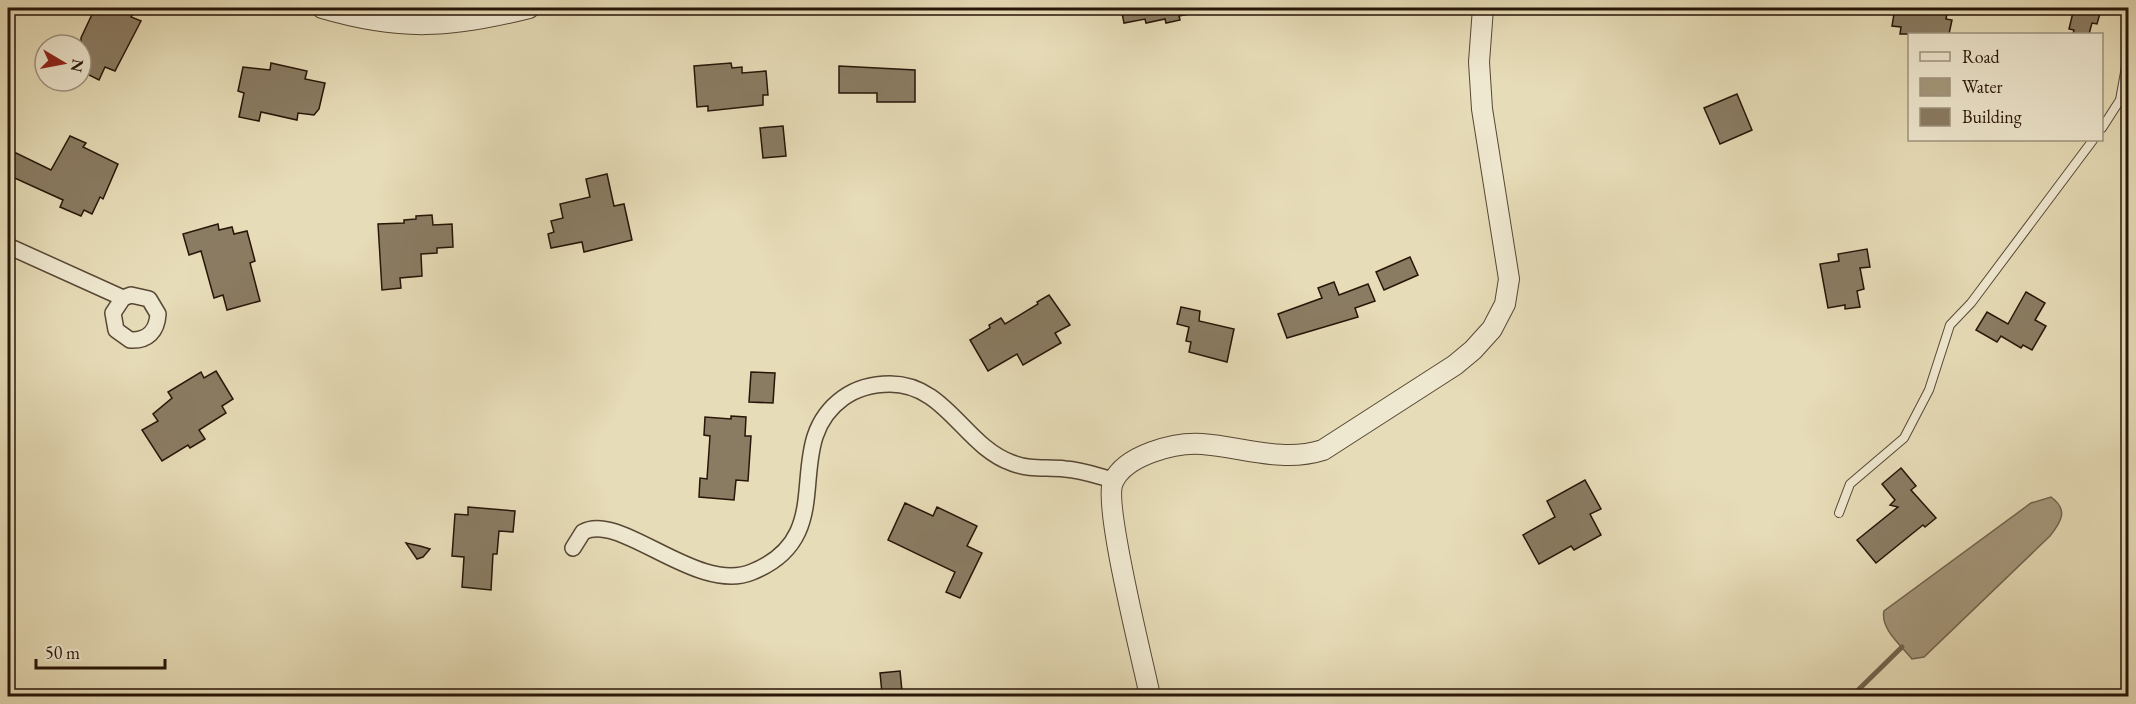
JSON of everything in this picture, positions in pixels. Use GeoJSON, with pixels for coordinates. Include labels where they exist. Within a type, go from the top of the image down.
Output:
{"type":"FeatureCollection","features":[{"type":"Feature","properties":{"kind":"street"},"geometry":{"type":"LineString","coordinates":[[322,8],[360,19],[404,25],[444,25],[529,8]]}},
{"type":"Feature","properties":{"kind":"street"},"geometry":{"type":"LineString","coordinates":[[1150,696],[1117,541],[1110,494],[1113,480],[1143,456],[1177,445],[1200,444],[1286,457],[1305,456],[1323,450],[1455,365],[1492,329],[1505,304],[1509,279],[1482,108],[1479,62],[1483,8]]}},
{"type":"Feature","properties":{"kind":"street"},"geometry":{"type":"LineString","coordinates":[[8,246],[123,298]]}},
{"type":"Feature","properties":{"kind":"street"},"geometry":{"type":"LineString","coordinates":[[573,548],[583,531],[602,526],[702,572],[734,576],[752,573],[781,555],[800,529],[804,519],[810,451],[819,425],[842,399],[874,384],[902,384],[930,394],[986,448],[1010,463],[1037,470],[1078,470],[1113,480]]}},
{"type":"Feature","properties":{"kind":"lane"},"geometry":{"type":"LineString","coordinates":[[2103,126],[2120,100],[2128,56]]}},
{"type":"Feature","properties":{"kind":"lane"},"geometry":{"type":"LineString","coordinates":[[1839,513],[1850,484],[1904,438],[1929,390],[1950,325],[1971,303],[2092,141]]}},
{"type":"Feature","properties":{"kind":"water"},"geometry":{"type":"Polygon","coordinates":[[[2051,497],[2060,507],[2061,516],[2050,536],[1924,657],[1912,659],[1888,631],[1884,611],[2031,503],[2051,497]]]}},
{"type":"Feature","properties":{"kind":"building"},"geometry":{"type":"Polygon","coordinates":[[[95,8],[122,8],[134,12],[131,17],[141,21],[115,71],[105,67],[99,80],[93,77],[93,33],[83,33],[95,8]]]}},
{"type":"Feature","properties":{"kind":"building"},"geometry":{"type":"Polygon","coordinates":[[[1121,8],[1189,8],[1190,14],[1179,16],[1180,20],[1166,23],[1165,19],[1146,23],[1145,19],[1124,23],[1121,8]]]}},
{"type":"Feature","properties":{"kind":"building"},"geometry":{"type":"Polygon","coordinates":[[[1895,8],[1948,8],[1946,19],[1952,20],[1949,33],[1900,34],[1901,27],[1892,26],[1895,8]]]}},
{"type":"Feature","properties":{"kind":"building"},"geometry":{"type":"Polygon","coordinates":[[[2074,8],[2101,10],[2097,24],[2092,23],[2089,33],[2073,33],[2074,30],[2069,29],[2074,8]]]}},
{"type":"Feature","properties":{"kind":"building"},"geometry":{"type":"Polygon","coordinates":[[[271,63],[307,71],[305,79],[325,83],[319,109],[314,115],[298,113],[297,120],[261,112],[259,121],[239,117],[244,93],[238,91],[243,67],[270,70],[271,63]]]}},
{"type":"Feature","properties":{"kind":"building"},"geometry":{"type":"Polygon","coordinates":[[[731,63],[732,68],[742,67],[742,73],[766,71],[768,95],[763,95],[763,105],[708,111],[708,106],[697,107],[694,66],[731,63]]]}},
{"type":"Feature","properties":{"kind":"building"},"geometry":{"type":"Polygon","coordinates":[[[839,66],[915,70],[915,102],[877,102],[877,93],[839,93],[839,66]]]}},
{"type":"Feature","properties":{"kind":"building"},"geometry":{"type":"Polygon","coordinates":[[[1737,94],[1752,130],[1720,144],[1704,108],[1737,94]]]}},
{"type":"Feature","properties":{"kind":"building"},"geometry":{"type":"Polygon","coordinates":[[[783,126],[786,156],[763,158],[760,128],[783,126]]]}},
{"type":"Feature","properties":{"kind":"building"},"geometry":{"type":"Polygon","coordinates":[[[70,136],[86,143],[83,147],[118,164],[103,199],[100,197],[92,214],[84,210],[81,216],[60,207],[63,200],[8,175],[8,160],[12,151],[51,170],[70,136]]]}},
{"type":"Feature","properties":{"kind":"building"},"geometry":{"type":"Polygon","coordinates":[[[607,174],[614,206],[624,204],[632,240],[584,252],[582,242],[551,248],[548,234],[554,232],[551,221],[563,218],[560,204],[590,197],[586,179],[607,174]]]}},
{"type":"Feature","properties":{"kind":"building"},"geometry":{"type":"Polygon","coordinates":[[[432,215],[433,225],[452,224],[453,247],[437,248],[437,253],[421,254],[422,276],[400,278],[401,288],[382,290],[378,224],[404,223],[404,220],[416,219],[416,216],[432,215]]]}},
{"type":"Feature","properties":{"kind":"building"},"geometry":{"type":"Polygon","coordinates":[[[218,224],[219,230],[232,227],[234,234],[247,231],[255,261],[250,263],[260,301],[227,310],[223,295],[214,298],[201,251],[189,255],[183,234],[218,224]]]}},
{"type":"Feature","properties":{"kind":"building"},"geometry":{"type":"Polygon","coordinates":[[[1867,249],[1870,267],[1860,268],[1864,289],[1857,291],[1860,307],[1845,309],[1845,305],[1828,308],[1820,264],[1839,261],[1838,254],[1867,249]]]}},
{"type":"Feature","properties":{"kind":"building"},"geometry":{"type":"Polygon","coordinates":[[[1410,257],[1418,275],[1384,290],[1376,272],[1410,257]]]}},
{"type":"Feature","properties":{"kind":"building"},"geometry":{"type":"Polygon","coordinates":[[[1334,282],[1339,295],[1368,284],[1375,301],[1355,308],[1358,317],[1287,338],[1278,314],[1322,298],[1318,288],[1334,282]]]}},
{"type":"Feature","properties":{"kind":"building"},"geometry":{"type":"Polygon","coordinates":[[[2026,292],[2045,303],[2035,320],[2046,326],[2032,350],[2023,345],[2021,348],[2001,336],[1997,342],[1976,330],[1987,312],[2008,324],[2026,292]]]}},
{"type":"Feature","properties":{"kind":"building"},"geometry":{"type":"Polygon","coordinates":[[[1049,295],[1070,325],[1055,333],[1061,343],[1023,365],[1017,354],[988,371],[970,340],[1001,318],[1005,324],[1049,295]]]}},
{"type":"Feature","properties":{"kind":"building"},"geometry":{"type":"Polygon","coordinates":[[[1181,307],[1200,311],[1199,321],[1234,329],[1227,362],[1189,352],[1191,342],[1186,341],[1189,327],[1177,324],[1181,307]]]}},
{"type":"Feature","properties":{"kind":"building"},"geometry":{"type":"Polygon","coordinates":[[[216,371],[233,399],[222,406],[226,413],[199,430],[205,439],[190,448],[188,445],[162,461],[142,430],[158,421],[153,414],[172,398],[168,392],[201,372],[204,378],[216,371]]]}},
{"type":"Feature","properties":{"kind":"building"},"geometry":{"type":"Polygon","coordinates":[[[751,372],[775,373],[773,403],[749,402],[751,372]]]}},
{"type":"Feature","properties":{"kind":"building"},"geometry":{"type":"Polygon","coordinates":[[[731,416],[746,417],[745,436],[751,436],[748,481],[736,480],[734,500],[699,497],[700,478],[707,479],[710,436],[704,435],[705,417],[731,419],[731,416]]]}},
{"type":"Feature","properties":{"kind":"building"},"geometry":{"type":"Polygon","coordinates":[[[1901,468],[1916,486],[1911,490],[1936,518],[1925,527],[1923,525],[1876,563],[1857,540],[1898,507],[1890,505],[1895,500],[1882,484],[1901,468]]]}},
{"type":"Feature","properties":{"kind":"building"},"geometry":{"type":"Polygon","coordinates":[[[1585,480],[1601,509],[1590,514],[1601,535],[1574,550],[1571,546],[1539,564],[1523,535],[1555,517],[1547,501],[1585,480]]]}},
{"type":"Feature","properties":{"kind":"building"},"geometry":{"type":"Polygon","coordinates":[[[905,503],[933,516],[937,507],[977,526],[967,546],[982,553],[960,598],[946,592],[955,572],[888,540],[905,503]]]}},
{"type":"Feature","properties":{"kind":"building"},"geometry":{"type":"Polygon","coordinates":[[[468,507],[515,511],[513,532],[499,531],[497,554],[493,554],[491,590],[462,587],[464,557],[452,556],[455,514],[468,515],[468,507]]]}},
{"type":"Feature","properties":{"kind":"building"},"geometry":{"type":"Polygon","coordinates":[[[406,543],[430,549],[423,557],[417,559],[406,543]]]}},
{"type":"Feature","properties":{"kind":"building"},"geometry":{"type":"Polygon","coordinates":[[[900,671],[902,691],[882,693],[880,673],[900,671]]]}},
{"type":"Feature","properties":{"kind":"waterway"},"geometry":{"type":"LineString","coordinates":[[1852,696],[1902,647]]}}]}
